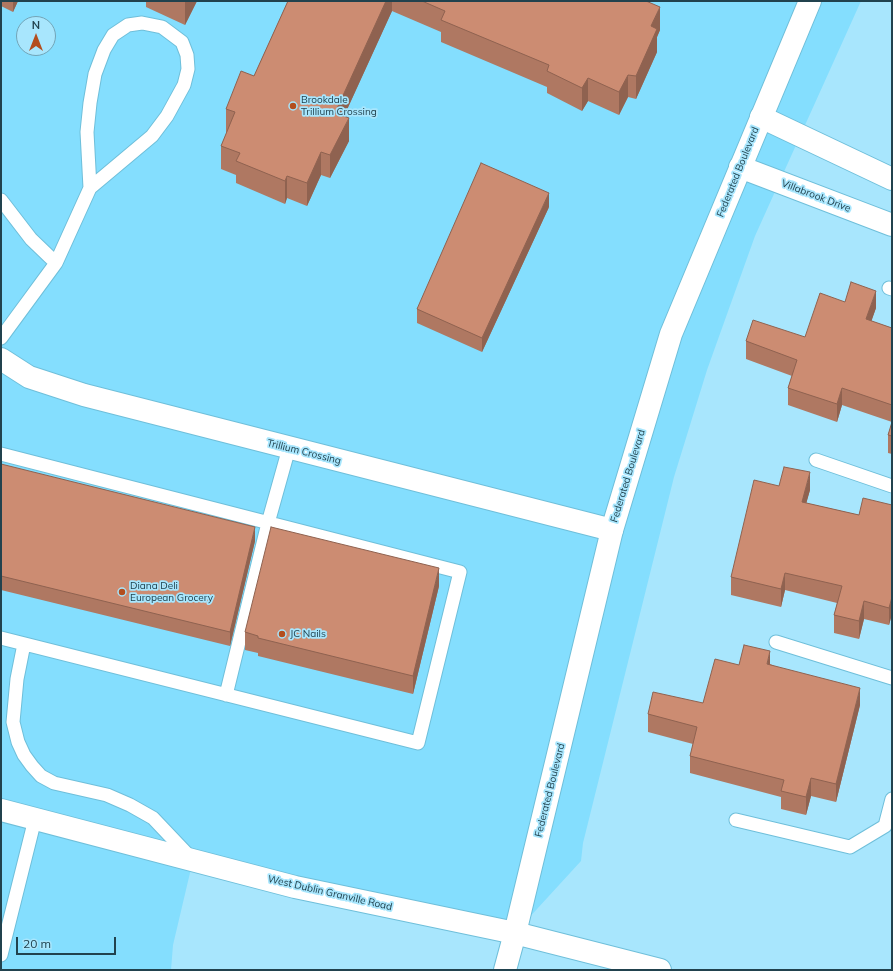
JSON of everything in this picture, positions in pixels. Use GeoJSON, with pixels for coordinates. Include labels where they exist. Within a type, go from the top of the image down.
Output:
{"type":"FeatureCollection","features":[{"type":"Feature","properties":{"kind":"main road","name":"Federated Boulevard"},"geometry":{"type":"LineString","coordinates":[[505,970],[516,933],[612,530],[671,334],[810,1]]}},
{"type":"Feature","properties":{"kind":"main road"},"geometry":{"type":"LineString","coordinates":[[761,117],[892,179]]}},
{"type":"Feature","properties":{"kind":"main road","name":"Villabrook Drive"},"geometry":{"type":"LineString","coordinates":[[740,167],[892,225]]}},
{"type":"Feature","properties":{"kind":"main road","name":"Trillium Crossing"},"geometry":{"type":"LineString","coordinates":[[1,359],[29,377],[84,396],[612,530]]}},
{"type":"Feature","properties":{"kind":"main road","name":"West Dublin Granville Road"},"geometry":{"type":"LineString","coordinates":[[1,810],[295,887],[516,933],[660,970]]}},
{"type":"Feature","properties":{"kind":"lane"},"geometry":{"type":"LineString","coordinates":[[1,338],[56,263],[90,188],[152,136],[167,116],[184,85],[188,69],[187,55],[182,42],[162,27],[142,23],[128,25],[113,35],[104,50],[95,74],[87,132],[90,188]]}},
{"type":"Feature","properties":{"kind":"lane"},"geometry":{"type":"LineString","coordinates":[[1,200],[31,240],[56,263]]}},
{"type":"Feature","properties":{"kind":"lane"},"geometry":{"type":"LineString","coordinates":[[226,695],[268,523],[289,448]]}},
{"type":"Feature","properties":{"kind":"lane"},"geometry":{"type":"LineString","coordinates":[[1,454],[460,572],[418,743],[1,638]]}},
{"type":"Feature","properties":{"kind":"lane"},"geometry":{"type":"LineString","coordinates":[[816,460],[892,486]]}},
{"type":"Feature","properties":{"kind":"lane"},"geometry":{"type":"LineString","coordinates":[[776,642],[892,678]]}},
{"type":"Feature","properties":{"kind":"lane"},"geometry":{"type":"LineString","coordinates":[[24,644],[17,678],[13,722],[18,742],[24,755],[32,766],[41,776],[54,783],[107,795],[130,804],[153,818],[193,860]]}},
{"type":"Feature","properties":{"kind":"lane"},"geometry":{"type":"LineString","coordinates":[[736,820],[850,847],[886,826],[892,799]]}},
{"type":"Feature","properties":{"kind":"lane"},"geometry":{"type":"LineString","coordinates":[[1,955],[35,819]]}},
{"type":"Feature","properties":{"kind":"shaded area"},"geometry":{"type":"Polygon","coordinates":[[[1,1],[861,1],[755,236],[707,370],[674,477],[583,843],[581,861],[515,933],[193,860],[173,945],[171,970],[1,970],[1,1]]]}},
{"type":"Feature","properties":{"kind":"building"},"geometry":{"type":"Polygon","coordinates":[[[288,1],[386,1],[335,113],[349,118],[330,155],[321,152],[307,183],[287,176],[285,181],[236,161],[240,153],[221,146],[235,112],[226,109],[241,71],[254,76],[288,1]]]}},
{"type":"Feature","properties":{"kind":"building"},"geometry":{"type":"Polygon","coordinates":[[[422,1],[646,1],[660,7],[651,26],[657,29],[636,76],[628,75],[619,92],[588,78],[582,88],[547,71],[549,65],[441,20],[445,11],[422,1]]]}},
{"type":"Feature","properties":{"kind":"building"},"geometry":{"type":"Polygon","coordinates":[[[481,163],[549,193],[482,338],[417,309],[481,163]]]}},
{"type":"Feature","properties":{"kind":"building"},"geometry":{"type":"Polygon","coordinates":[[[851,282],[876,291],[866,319],[892,328],[892,405],[842,388],[837,404],[788,388],[797,360],[746,341],[753,320],[805,337],[820,293],[845,302],[851,282]]]}},
{"type":"Feature","properties":{"kind":"building"},"geometry":{"type":"Polygon","coordinates":[[[892,422],[892,436],[888,435],[892,422]]]}},
{"type":"Feature","properties":{"kind":"building"},"geometry":{"type":"Polygon","coordinates":[[[1,464],[255,527],[230,632],[1,576],[1,464]]]}},
{"type":"Feature","properties":{"kind":"building"},"geometry":{"type":"Polygon","coordinates":[[[784,467],[810,472],[802,502],[859,515],[863,498],[892,505],[892,597],[889,608],[864,601],[859,621],[834,615],[842,586],[785,573],[781,589],[731,577],[754,480],[779,486],[784,467]]]}},
{"type":"Feature","properties":{"kind":"building"},"geometry":{"type":"Polygon","coordinates":[[[271,527],[439,568],[413,676],[258,638],[258,636],[245,632],[271,527]]]}},
{"type":"Feature","properties":{"kind":"building"},"geometry":{"type":"Polygon","coordinates":[[[744,645],[770,651],[767,664],[860,688],[836,784],[811,778],[806,797],[781,791],[784,780],[690,756],[697,727],[648,714],[653,692],[703,703],[715,659],[739,665],[744,645]]]}},
{"type":"Feature","properties":{"kind":"place","name":"Brookdale Trillium Crossing"},"geometry":{"type":"Point","coordinates":[293,106]}},
{"type":"Feature","properties":{"kind":"place","name":"Diana Deli European Grocery"},"geometry":{"type":"Point","coordinates":[122,592]}},
{"type":"Feature","properties":{"kind":"place","name":"JC Nails"},"geometry":{"type":"Point","coordinates":[282,634]}}]}
